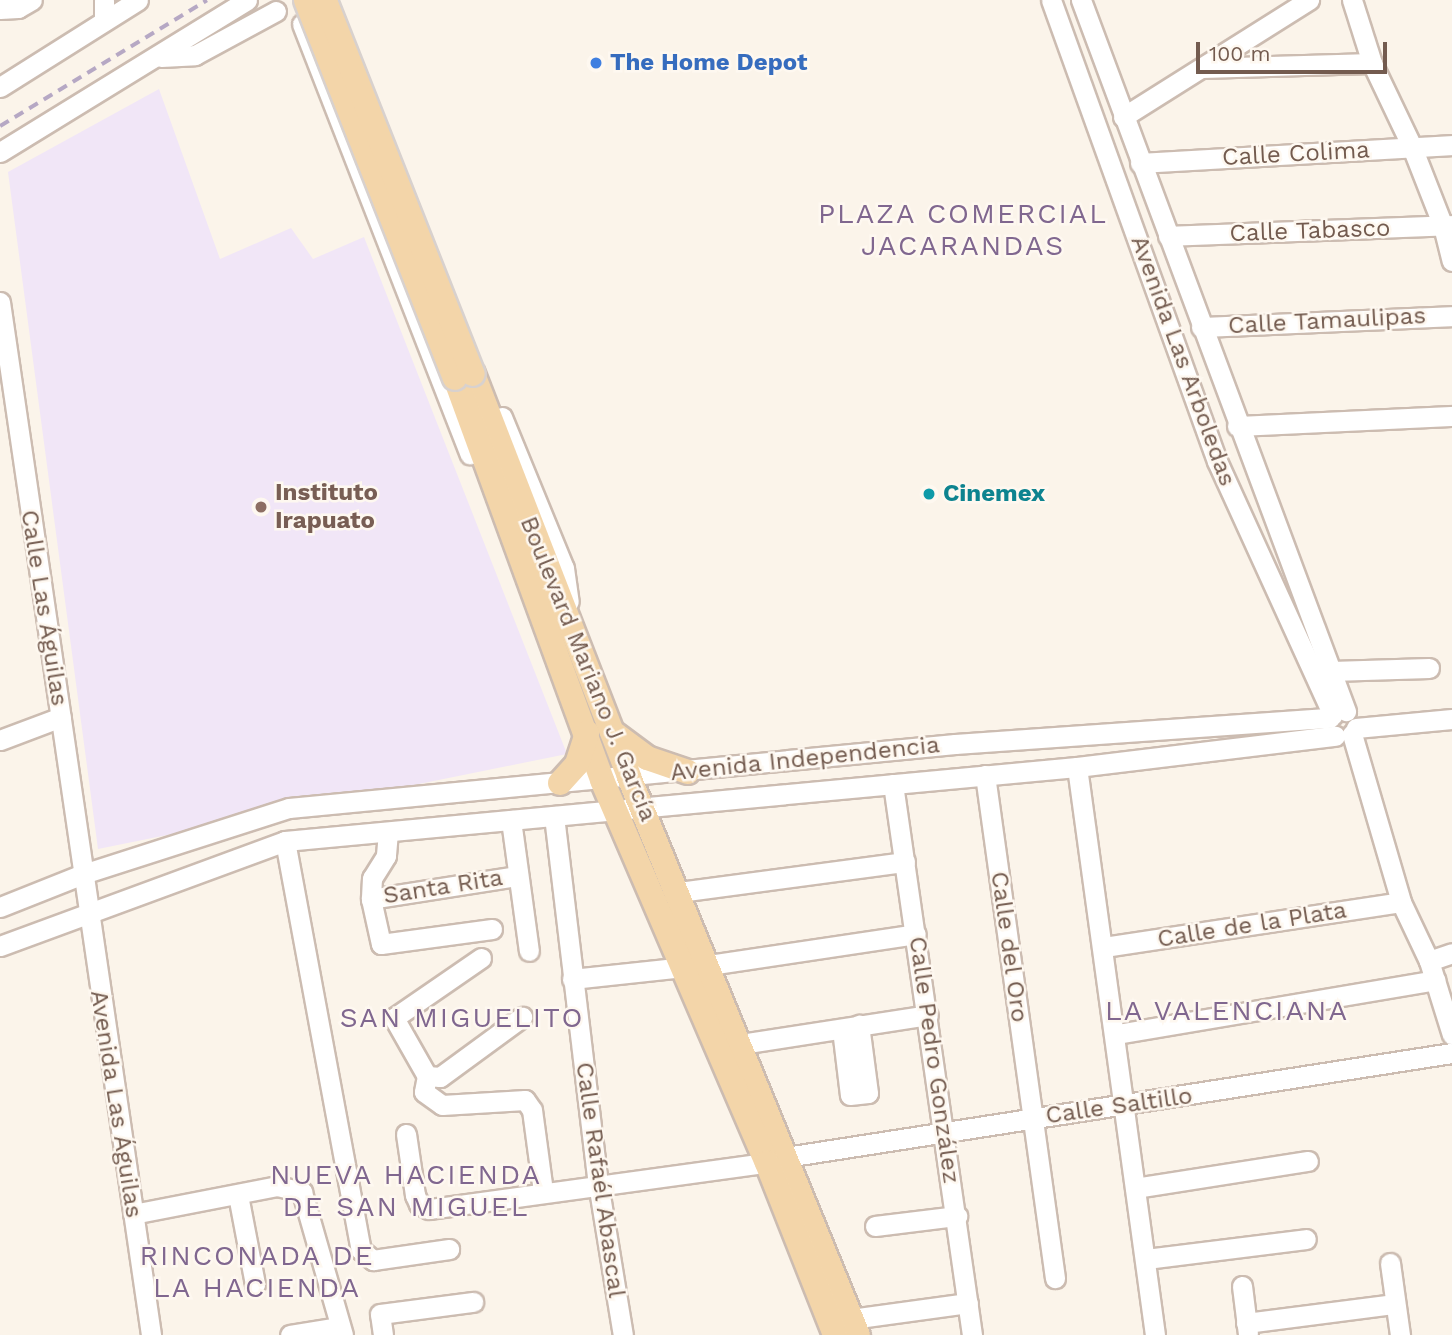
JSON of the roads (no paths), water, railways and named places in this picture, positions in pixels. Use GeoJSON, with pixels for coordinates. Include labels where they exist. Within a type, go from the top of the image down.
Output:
{"type":"FeatureCollection","features":[{"type":"Feature","properties":{"kind":"main road","name":"Boulevard Mariano J. García"},"geometry":{"type":"LineString","coordinates":[[332,3],[464,376],[600,732],[629,777],[679,892],[741,1044],[777,1160]]}},
{"type":"Feature","properties":{"kind":"main road","name":"Boulevard Mariano J. García"},"geometry":{"type":"LineString","coordinates":[[304,12],[464,376]]}},
{"type":"Feature","properties":{"kind":"main road","name":"Boulevard Mariano J. García"},"geometry":{"type":"LineString","coordinates":[[600,732],[602,780],[684,967],[777,1160],[848,1330]]}},
{"type":"Feature","properties":{"kind":"main road"},"geometry":{"type":"LineString","coordinates":[[560,783],[600,732],[647,758],[688,772]]}},
{"type":"Feature","properties":{"kind":"street"},"geometry":{"type":"LineString","coordinates":[[0,9],[18,8],[32,0]]}},
{"type":"Feature","properties":{"kind":"street"},"geometry":{"type":"LineString","coordinates":[[104,0],[104,22]]}},
{"type":"Feature","properties":{"kind":"street"},"geometry":{"type":"LineString","coordinates":[[0,88],[138,0]]}},
{"type":"Feature","properties":{"kind":"street"},"geometry":{"type":"LineString","coordinates":[[0,152],[160,57],[247,0]]}},
{"type":"Feature","properties":{"kind":"street","name":"Avenida Las Arboledas"},"geometry":{"type":"LineString","coordinates":[[1051,0],[1217,461],[1342,724]]}},
{"type":"Feature","properties":{"kind":"street","name":"Avenida Las Arboledas"},"geometry":{"type":"LineString","coordinates":[[1081,0],[1237,426],[1331,671],[1342,724]]}},
{"type":"Feature","properties":{"kind":"street"},"geometry":{"type":"LineString","coordinates":[[1123,117],[1309,0]]}},
{"type":"Feature","properties":{"kind":"street"},"geometry":{"type":"LineString","coordinates":[[1352,0],[1372,63],[1447,225],[1452,261]]}},
{"type":"Feature","properties":{"kind":"street"},"geometry":{"type":"LineString","coordinates":[[160,57],[195,55],[273,5],[325,18],[332,3]]}},
{"type":"Feature","properties":{"kind":"street"},"geometry":{"type":"LineString","coordinates":[[332,3],[564,568],[562,633]]}},
{"type":"Feature","properties":{"kind":"street"},"geometry":{"type":"LineString","coordinates":[[304,12],[319,68],[525,593],[562,633]]}},
{"type":"Feature","properties":{"kind":"street"},"geometry":{"type":"LineString","coordinates":[[319,68],[336,53],[351,53]]}},
{"type":"Feature","properties":{"kind":"street"},"geometry":{"type":"LineString","coordinates":[[1201,68],[1372,63]]}},
{"type":"Feature","properties":{"kind":"street","name":"Calle Colima"},"geometry":{"type":"LineString","coordinates":[[1140,163],[1452,145]]}},
{"type":"Feature","properties":{"kind":"street","name":"Calle Tabasco"},"geometry":{"type":"LineString","coordinates":[[1168,236],[1447,225]]}},
{"type":"Feature","properties":{"kind":"street"},"geometry":{"type":"LineString","coordinates":[[406,290],[429,291],[445,276]]}},
{"type":"Feature","properties":{"kind":"street","name":"Calle Las Águilas"},"geometry":{"type":"LineString","coordinates":[[0,302],[87,915]]}},
{"type":"Feature","properties":{"kind":"street","name":"Calle Tamaulipas"},"geometry":{"type":"LineString","coordinates":[[1201,327],[1452,316]]}},
{"type":"Feature","properties":{"kind":"street"},"geometry":{"type":"LineString","coordinates":[[1194,396],[1223,387]]}},
{"type":"Feature","properties":{"kind":"street"},"geometry":{"type":"LineString","coordinates":[[1237,426],[1452,416]]}},
{"type":"Feature","properties":{"kind":"street"},"geometry":{"type":"LineString","coordinates":[[1331,671],[1429,668]]}},
{"type":"Feature","properties":{"kind":"street"},"geometry":{"type":"LineString","coordinates":[[0,740],[61,717]]}},
{"type":"Feature","properties":{"kind":"street","name":"Avenida Independencia"},"geometry":{"type":"LineString","coordinates":[[2,906],[83,874],[289,808],[1031,738],[1211,724],[1342,724],[1452,719]]}},
{"type":"Feature","properties":{"kind":"street"},"geometry":{"type":"LineString","coordinates":[[1211,724],[1214,750]]}},
{"type":"Feature","properties":{"kind":"street"},"geometry":{"type":"LineString","coordinates":[[1342,724],[1401,902],[1429,961],[1452,1035]]}},
{"type":"Feature","properties":{"kind":"street","name":"Avenida Independencia"},"geometry":{"type":"LineString","coordinates":[[0,946],[285,841],[1077,767],[1214,750],[1342,724]]}},
{"type":"Feature","properties":{"kind":"street"},"geometry":{"type":"LineString","coordinates":[[1031,738],[1034,771]]}},
{"type":"Feature","properties":{"kind":"street"},"geometry":{"type":"LineString","coordinates":[[1077,767],[1117,1034],[1155,1335]]}},
{"type":"Feature","properties":{"kind":"street","name":"Calle del Oro"},"geometry":{"type":"LineString","coordinates":[[985,775],[1055,1278]]}},
{"type":"Feature","properties":{"kind":"street","name":"Calle Pedro González"},"geometry":{"type":"LineString","coordinates":[[893,785],[946,1132],[972,1335]]}},
{"type":"Feature","properties":{"kind":"street","name":"Calle Rafaél Abascal"},"geometry":{"type":"LineString","coordinates":[[554,816],[598,1183],[623,1335]]}},
{"type":"Feature","properties":{"kind":"street"},"geometry":{"type":"LineString","coordinates":[[511,820],[516,876],[529,951]]}},
{"type":"Feature","properties":{"kind":"street"},"geometry":{"type":"LineString","coordinates":[[388,832],[387,856],[372,878],[371,899],[381,944],[492,929]]}},
{"type":"Feature","properties":{"kind":"street"},"geometry":{"type":"LineString","coordinates":[[285,841],[360,1250],[373,1260],[449,1248]]}},
{"type":"Feature","properties":{"kind":"street"},"geometry":{"type":"LineString","coordinates":[[679,892],[905,862]]}},
{"type":"Feature","properties":{"kind":"street","name":"Santa Rita"},"geometry":{"type":"LineString","coordinates":[[371,899],[516,876]]}},
{"type":"Feature","properties":{"kind":"street","name":"Calle de la Plata"},"geometry":{"type":"LineString","coordinates":[[1104,947],[1401,902]]}},
{"type":"Feature","properties":{"kind":"street","name":"Avenida Las Águilas"},"geometry":{"type":"LineString","coordinates":[[87,915],[150,1335]]}},
{"type":"Feature","properties":{"kind":"street"},"geometry":{"type":"LineString","coordinates":[[709,965],[916,934]]}},
{"type":"Feature","properties":{"kind":"street"},"geometry":{"type":"LineString","coordinates":[[1429,961],[1452,953]]}},
{"type":"Feature","properties":{"kind":"street"},"geometry":{"type":"LineString","coordinates":[[434,1077],[394,1018],[481,958]]}},
{"type":"Feature","properties":{"kind":"street"},"geometry":{"type":"LineString","coordinates":[[572,979],[684,967]]}},
{"type":"Feature","properties":{"kind":"street"},"geometry":{"type":"LineString","coordinates":[[1117,1034],[1435,980]]}},
{"type":"Feature","properties":{"kind":"street"},"geometry":{"type":"LineString","coordinates":[[741,1044],[928,1016]]}},
{"type":"Feature","properties":{"kind":"street"},"geometry":{"type":"LineString","coordinates":[[522,1017],[434,1077],[424,1092],[442,1105],[525,1100],[532,1110],[543,1191]]}},
{"type":"Feature","properties":{"kind":"street","name":"Calle Saltillo"},"geometry":{"type":"LineString","coordinates":[[406,1133],[415,1195],[419,1204],[429,1209],[1127,1107],[1452,1053]]}},
{"type":"Feature","properties":{"kind":"street"},"geometry":{"type":"LineString","coordinates":[[1136,1188],[1308,1160]]}},
{"type":"Feature","properties":{"kind":"street"},"geometry":{"type":"LineString","coordinates":[[133,1214],[277,1186],[302,1192],[341,1331],[290,1335]]}},
{"type":"Feature","properties":{"kind":"street"},"geometry":{"type":"LineString","coordinates":[[238,1195],[254,1284]]}},
{"type":"Feature","properties":{"kind":"street"},"geometry":{"type":"LineString","coordinates":[[875,1226],[957,1216]]}},
{"type":"Feature","properties":{"kind":"street"},"geometry":{"type":"LineString","coordinates":[[1146,1259],[1306,1240]]}},
{"type":"Feature","properties":{"kind":"street"},"geometry":{"type":"LineString","coordinates":[[1390,1263],[1400,1335]]}},
{"type":"Feature","properties":{"kind":"street"},"geometry":{"type":"LineString","coordinates":[[1242,1286],[1247,1329],[1395,1304]]}},
{"type":"Feature","properties":{"kind":"street"},"geometry":{"type":"LineString","coordinates":[[383,1335],[380,1314],[473,1302]]}},
{"type":"Feature","properties":{"kind":"street"},"geometry":{"type":"LineString","coordinates":[[848,1330],[968,1303]]}},
{"type":"Feature","properties":{"kind":"railway"},"geometry":{"type":"LineString","coordinates":[[0,126],[207,0]]}},
{"type":"Feature","properties":{"kind":"place","name":"The Home Depot"},"geometry":{"type":"Point","coordinates":[596,63]}},
{"type":"Feature","properties":{"kind":"place","name":"Cinemex"},"geometry":{"type":"Point","coordinates":[929,494]}},
{"type":"Feature","properties":{"kind":"place","name":"Instituto Irapuato"},"geometry":{"type":"Point","coordinates":[261,507]}},
{"type":"Feature","properties":{"kind":"district","name":"PLAZA COMERCIAL JACARANDAS"},"geometry":{"type":"Point","coordinates":[963,230]}},
{"type":"Feature","properties":{"kind":"district","name":"LA VALENCIANA"},"geometry":{"type":"Point","coordinates":[1227,1011]}},
{"type":"Feature","properties":{"kind":"district","name":"SAN MIGUELITO"},"geometry":{"type":"Point","coordinates":[462,1018]}},
{"type":"Feature","properties":{"kind":"district","name":"NUEVA HACIENDA DE SAN MIGUEL"},"geometry":{"type":"Point","coordinates":[406,1191]}},
{"type":"Feature","properties":{"kind":"district","name":"RINCONADA DE LA HACIENDA"},"geometry":{"type":"Point","coordinates":[257,1272]}}]}
